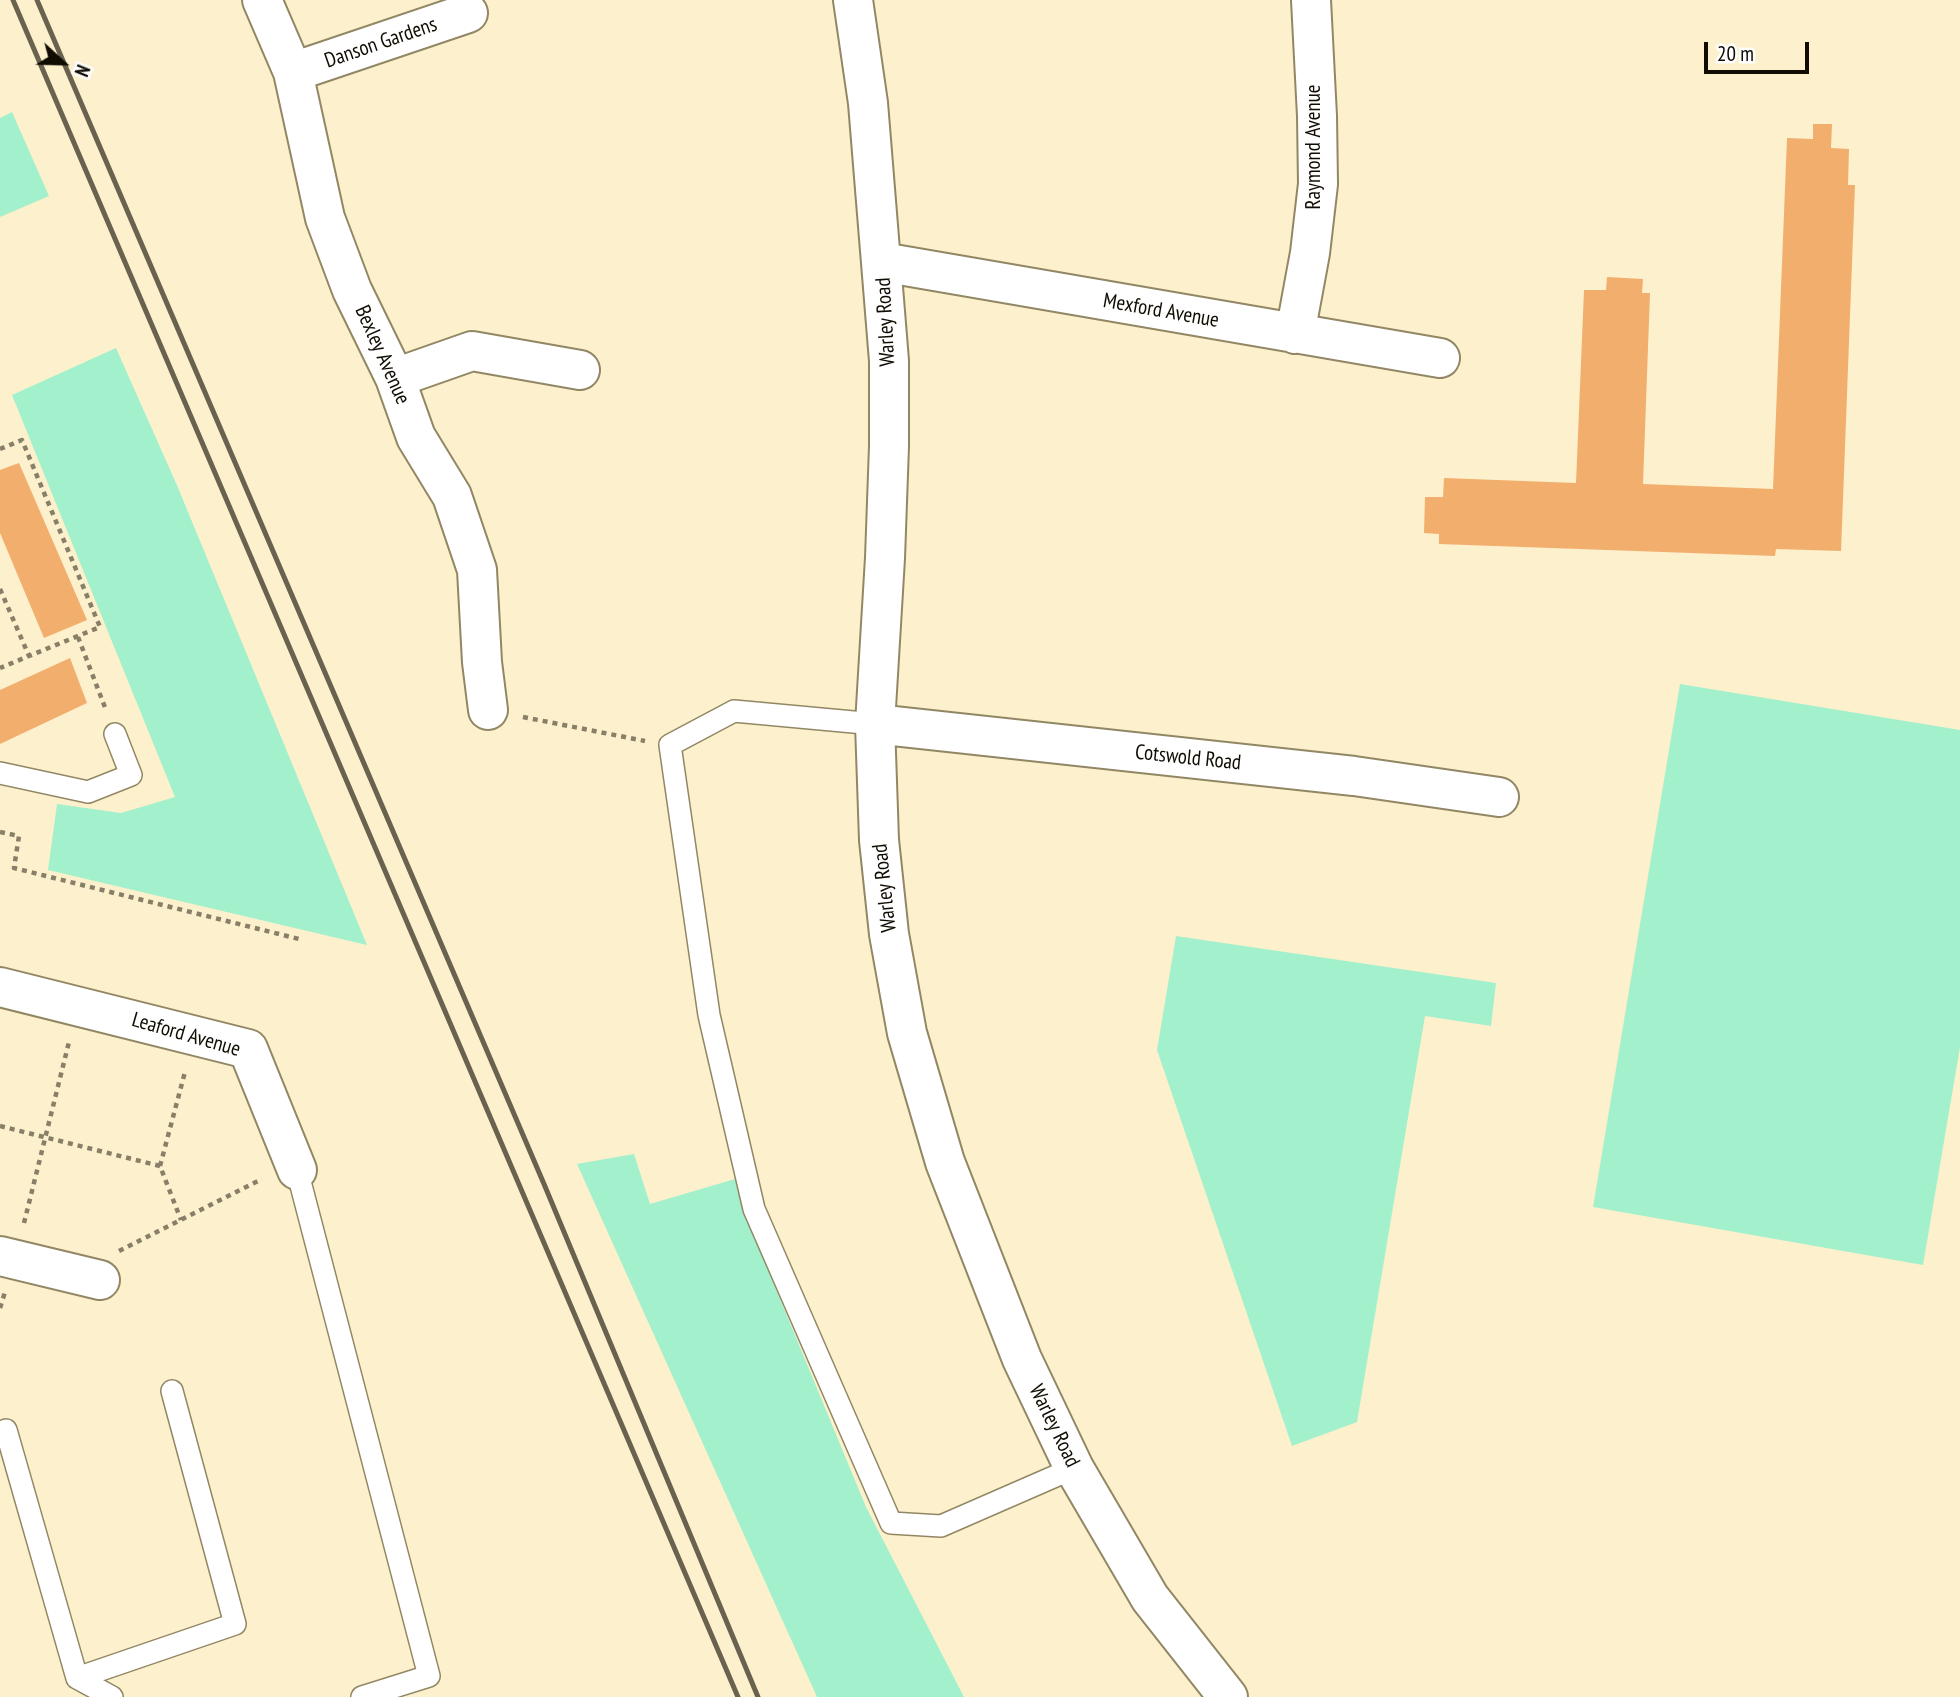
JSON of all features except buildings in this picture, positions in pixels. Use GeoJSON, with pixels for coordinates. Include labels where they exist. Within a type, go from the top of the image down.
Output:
{"type":"FeatureCollection","features":[{"type":"Feature","properties":{"kind":"street","name":"Bexley Avenue"},"geometry":{"type":"LineString","coordinates":[[262,0],[293,72],[325,218],[352,290],[395,378],[416,437],[452,496],[477,570],[482,662],[488,710]]}},
{"type":"Feature","properties":{"kind":"street","name":"Warley Road"},"geometry":{"type":"LineString","coordinates":[[853,0],[868,103],[889,361],[889,446],[875,724],[879,840],[889,934],[907,1033],[945,1162],[1021,1359],[1074,1468],[1150,1598],[1228,1697]]}},
{"type":"Feature","properties":{"kind":"street","name":"Raymond Avenue"},"geometry":{"type":"LineString","coordinates":[[1295,334],[1310,253],[1318,184],[1311,0]]}},
{"type":"Feature","properties":{"kind":"street","name":"Danson Gardens"},"geometry":{"type":"LineString","coordinates":[[293,72],[468,13]]}},
{"type":"Feature","properties":{"kind":"street","name":"Mexford Avenue"},"geometry":{"type":"LineString","coordinates":[[882,262],[1440,358]]}},
{"type":"Feature","properties":{"kind":"street"},"geometry":{"type":"LineString","coordinates":[[395,378],[472,351],[580,370]]}},
{"type":"Feature","properties":{"kind":"street","name":"Cotswold Road"},"geometry":{"type":"LineString","coordinates":[[875,724],[1354,776],[1499,797]]}},
{"type":"Feature","properties":{"kind":"street","name":"Leaford Avenue"},"geometry":{"type":"LineString","coordinates":[[0,987],[248,1049],[295,1166]]}},
{"type":"Feature","properties":{"kind":"street"},"geometry":{"type":"LineString","coordinates":[[7,1258],[87,1277]]}},
{"type":"Feature","properties":{"kind":"lane"},"geometry":{"type":"LineString","coordinates":[[875,724],[734,711],[670,745],[709,1015],[754,1209],[891,1523],[941,1526],[1074,1468]]}},
{"type":"Feature","properties":{"kind":"lane"},"geometry":{"type":"LineString","coordinates":[[0,773],[88,792],[131,775],[115,734]]}},
{"type":"Feature","properties":{"kind":"lane"},"geometry":{"type":"LineString","coordinates":[[295,1166],[429,1676],[362,1697]]}},
{"type":"Feature","properties":{"kind":"lane"},"geometry":{"type":"LineString","coordinates":[[77,1678],[235,1624],[172,1391]]}},
{"type":"Feature","properties":{"kind":"lane"},"geometry":{"type":"LineString","coordinates":[[6,1430],[77,1678],[112,1697]]}},
{"type":"Feature","properties":{"kind":"path"},"geometry":{"type":"LineString","coordinates":[[0,449],[22,440],[100,627],[0,668]]}},
{"type":"Feature","properties":{"kind":"path"},"geometry":{"type":"LineString","coordinates":[[0,589],[29,656]]}},
{"type":"Feature","properties":{"kind":"path"},"geometry":{"type":"LineString","coordinates":[[78,636],[115,734]]}},
{"type":"Feature","properties":{"kind":"path"},"geometry":{"type":"LineString","coordinates":[[488,710],[670,745]]}},
{"type":"Feature","properties":{"kind":"path"},"geometry":{"type":"LineString","coordinates":[[0,832],[19,836],[14,868],[303,940]]}},
{"type":"Feature","properties":{"kind":"path"},"geometry":{"type":"LineString","coordinates":[[7,1258],[45,1138],[78,1006]]}},
{"type":"Feature","properties":{"kind":"path"},"geometry":{"type":"LineString","coordinates":[[181,1220],[160,1166],[195,1035]]}},
{"type":"Feature","properties":{"kind":"path"},"geometry":{"type":"LineString","coordinates":[[0,1126],[160,1166]]}},
{"type":"Feature","properties":{"kind":"path"},"geometry":{"type":"LineString","coordinates":[[87,1277],[181,1220],[295,1166]]}},
{"type":"Feature","properties":{"kind":"green space"},"geometry":{"type":"Polygon","coordinates":[[[12,112],[49,196],[0,217],[0,118],[12,112]]]}},
{"type":"Feature","properties":{"kind":"green space"},"geometry":{"type":"Polygon","coordinates":[[[116,348],[176,483],[367,945],[48,870],[57,804],[121,813],[175,797],[12,395],[116,348]]]}},
{"type":"Feature","properties":{"kind":"green space"},"geometry":{"type":"Polygon","coordinates":[[[1680,684],[1960,730],[1960,1047],[1923,1265],[1593,1207],[1680,684]]]}},
{"type":"Feature","properties":{"kind":"green space"},"geometry":{"type":"Polygon","coordinates":[[[1176,936],[1496,983],[1491,1026],[1425,1016],[1357,1422],[1292,1446],[1157,1050],[1176,936]]]}},
{"type":"Feature","properties":{"kind":"green space"},"geometry":{"type":"Polygon","coordinates":[[[634,1154],[650,1204],[735,1179],[747,1219],[866,1507],[964,1697],[817,1697],[577,1164],[634,1154]]]}},
{"type":"Feature","properties":{"kind":"railway"},"geometry":{"type":"LineString","coordinates":[[13,0],[738,1697]]}},
{"type":"Feature","properties":{"kind":"railway"},"geometry":{"type":"LineString","coordinates":[[37,0],[544,1184],[758,1697]]}}]}
